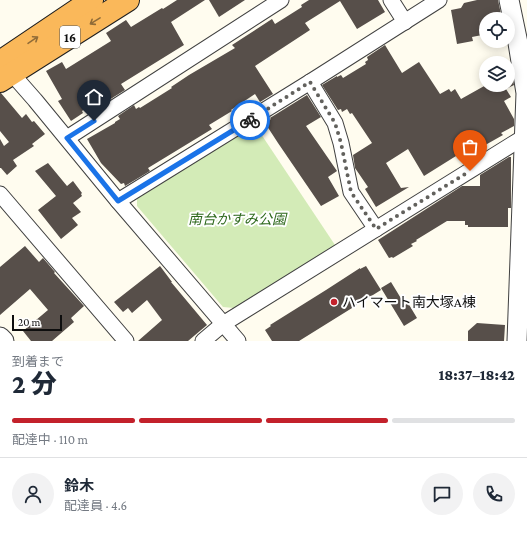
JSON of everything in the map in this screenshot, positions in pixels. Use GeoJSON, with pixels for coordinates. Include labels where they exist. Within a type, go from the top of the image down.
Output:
{"type":"FeatureCollection","features":[{"type":"Feature","properties":{"kind":"highway","name":"16"},"geometry":{"type":"LineString","coordinates":[[2,68],[92,0]]}},
{"type":"Feature","properties":{"kind":"highway","name":"16"},"geometry":{"type":"LineString","coordinates":[[2,68],[128,0]]}},
{"type":"Feature","properties":{"kind":"street"},"geometry":{"type":"LineString","coordinates":[[67,138],[281,0]]}},
{"type":"Feature","properties":{"kind":"street"},"geometry":{"type":"LineString","coordinates":[[391,0],[405,22]]}},
{"type":"Feature","properties":{"kind":"street"},"geometry":{"type":"LineString","coordinates":[[118,201],[439,0]]}},
{"type":"Feature","properties":{"kind":"street"},"geometry":{"type":"LineString","coordinates":[[509,0],[526,93],[517,341]]}},
{"type":"Feature","properties":{"kind":"street"},"geometry":{"type":"LineString","coordinates":[[2,68],[67,138],[118,201],[238,341]]}},
{"type":"Feature","properties":{"kind":"street"},"geometry":{"type":"LineString","coordinates":[[310,82],[335,123],[341,143],[351,192],[376,229]]}},
{"type":"Feature","properties":{"kind":"street"},"geometry":{"type":"LineString","coordinates":[[203,341],[223,324],[524,137]]}},
{"type":"Feature","properties":{"kind":"street"},"geometry":{"type":"LineString","coordinates":[[0,194],[126,341]]}},
{"type":"Feature","properties":{"kind":"street"},"geometry":{"type":"LineString","coordinates":[[0,337],[4,341]]}},
{"type":"Feature","properties":{"kind":"green space","name":"南台かすみ公園"},"geometry":{"type":"Polygon","coordinates":[[[255,125],[335,245],[234,308],[223,307],[137,206],[137,199],[255,125]]]}},
{"type":"Feature","properties":{"kind":"building"},"geometry":{"type":"Polygon","coordinates":[[[177,0],[205,0],[171,22],[184,45],[121,84],[125,90],[109,100],[106,95],[82,111],[83,113],[71,121],[58,101],[62,99],[46,71],[62,62],[66,69],[111,41],[106,33],[126,20],[131,27],[177,0]]]}},
{"type":"Feature","properties":{"kind":"building"},"geometry":{"type":"Polygon","coordinates":[[[209,0],[245,0],[219,17],[209,0]]]}},
{"type":"Feature","properties":{"kind":"building"},"geometry":{"type":"Polygon","coordinates":[[[309,0],[378,0],[385,12],[357,29],[340,1],[305,23],[310,30],[255,66],[273,94],[260,102],[255,94],[231,110],[232,111],[209,125],[212,129],[148,168],[150,171],[125,186],[124,183],[121,184],[101,163],[87,139],[115,123],[120,119],[118,116],[134,105],[136,109],[139,107],[140,108],[172,88],[171,87],[189,75],[235,48],[232,45],[272,19],[275,24],[302,7],[301,5],[309,0]]]}},
{"type":"Feature","properties":{"kind":"building"},"geometry":{"type":"Polygon","coordinates":[[[477,0],[498,0],[501,12],[479,12],[479,36],[472,37],[473,41],[457,44],[451,10],[461,8],[464,3],[477,0]]]}},
{"type":"Feature","properties":{"kind":"building"},"geometry":{"type":"Polygon","coordinates":[[[385,45],[402,73],[419,62],[440,94],[449,89],[451,92],[455,89],[461,99],[479,89],[479,92],[508,92],[511,97],[504,101],[514,119],[514,126],[501,133],[503,135],[480,148],[480,141],[424,176],[408,149],[386,163],[401,188],[409,187],[376,207],[365,189],[368,187],[355,168],[353,155],[372,143],[352,113],[350,114],[347,109],[342,112],[341,109],[338,110],[322,85],[337,76],[341,75],[343,78],[366,64],[365,62],[368,60],[367,57],[385,45]]]}},
{"type":"Feature","properties":{"kind":"building"},"geometry":{"type":"Polygon","coordinates":[[[0,93],[22,118],[26,114],[45,134],[32,144],[34,146],[13,160],[17,166],[7,175],[0,168],[0,139],[4,146],[9,142],[0,131],[0,93]]]}},
{"type":"Feature","properties":{"kind":"building"},"geometry":{"type":"Polygon","coordinates":[[[307,95],[321,117],[306,126],[337,171],[328,177],[339,196],[321,206],[265,123],[271,119],[270,118],[307,95]]]}},
{"type":"Feature","properties":{"kind":"building"},"geometry":{"type":"Polygon","coordinates":[[[511,157],[511,208],[508,208],[508,227],[468,227],[468,225],[465,225],[465,221],[447,221],[416,240],[417,241],[411,244],[413,246],[393,258],[389,258],[378,240],[462,186],[480,186],[480,175],[511,157]]]}},
{"type":"Feature","properties":{"kind":"building"},"geometry":{"type":"Polygon","coordinates":[[[48,163],[67,186],[73,181],[82,193],[82,196],[73,203],[81,212],[72,218],[78,225],[61,239],[38,210],[56,196],[35,171],[48,163]]]}},
{"type":"Feature","properties":{"kind":"building"},"geometry":{"type":"Polygon","coordinates":[[[25,246],[39,262],[43,258],[55,272],[54,273],[84,306],[71,318],[74,322],[52,341],[31,341],[23,331],[48,310],[30,289],[0,315],[0,267],[25,246]]]}},
{"type":"Feature","properties":{"kind":"building"},"geometry":{"type":"Polygon","coordinates":[[[160,266],[171,282],[207,325],[188,341],[138,341],[162,320],[147,300],[132,313],[128,308],[123,312],[114,302],[160,266]]]}},
{"type":"Feature","properties":{"kind":"building","name":"ハイマート南大塚A棟"},"geometry":{"type":"Polygon","coordinates":[[[366,266],[381,290],[299,341],[272,341],[265,330],[271,326],[270,325],[360,268],[366,266]]]}},
{"type":"Feature","properties":{"kind":"building"},"geometry":{"type":"Polygon","coordinates":[[[391,282],[405,305],[408,303],[417,318],[404,326],[381,288],[391,282]]]}},
{"type":"Feature","properties":{"kind":"building"},"geometry":{"type":"Polygon","coordinates":[[[477,323],[505,325],[504,341],[468,341],[468,331],[477,323]]]}},
{"type":"Feature","properties":{"kind":"way so far"},"geometry":{"type":"LineString","coordinates":[[250,120],[310,82],[335,123],[341,143],[351,192],[376,229],[470,171]]}},
{"type":"Feature","properties":{"kind":"place","name":"ハイマート南大塚A棟"},"geometry":{"type":"Point","coordinates":[334,302]}},
{"type":"Feature","properties":{"kind":"route"},"geometry":{"type":"LineString","coordinates":[[94,121],[67,138],[118,201],[250,120]]}}]}
